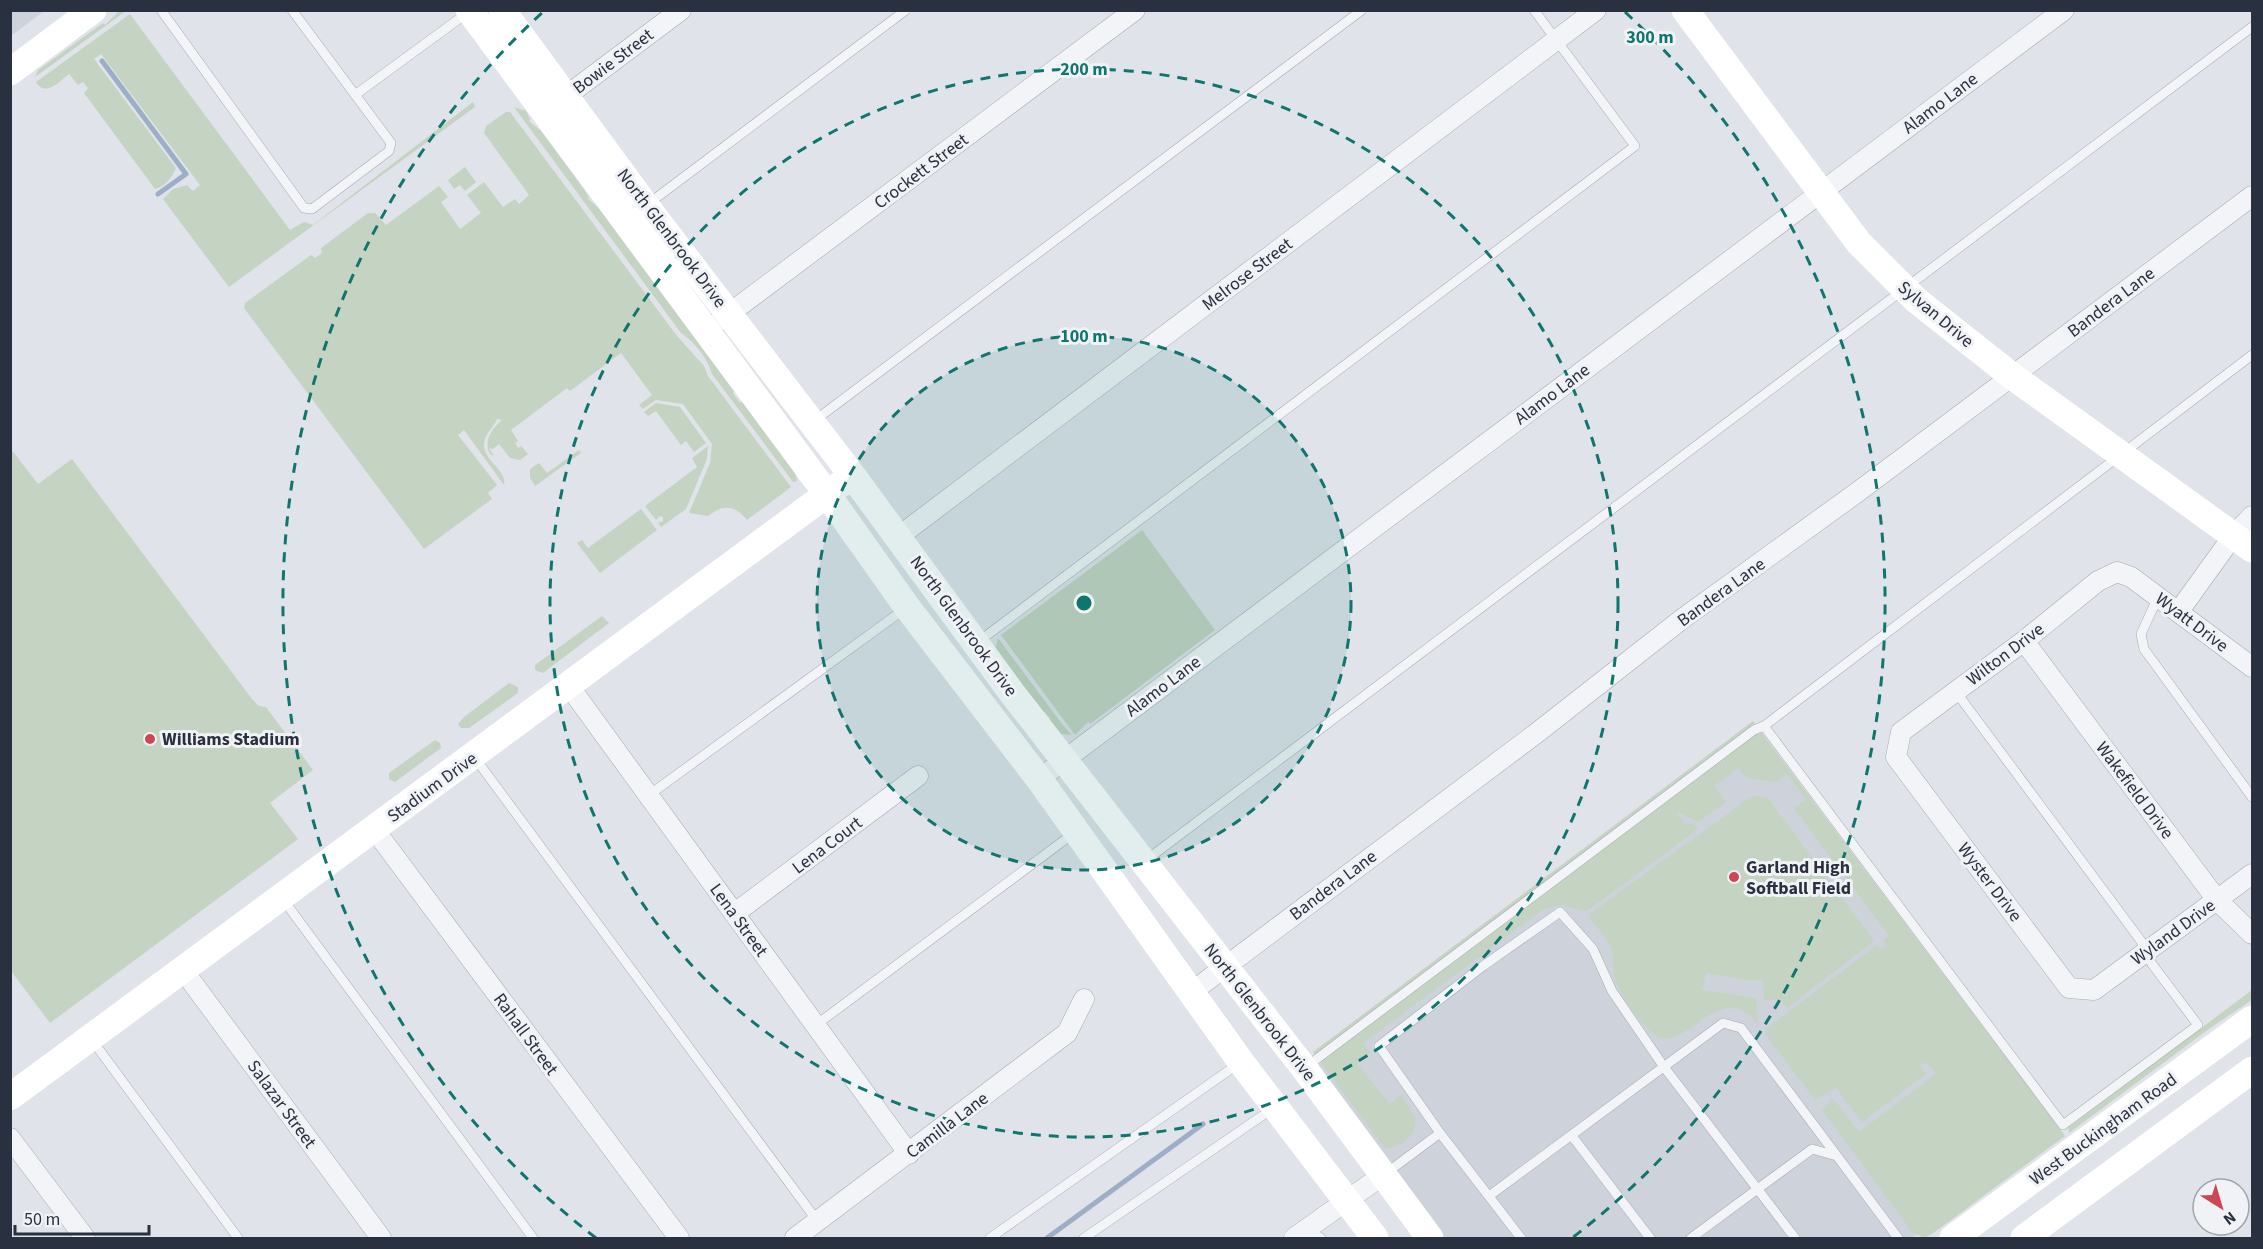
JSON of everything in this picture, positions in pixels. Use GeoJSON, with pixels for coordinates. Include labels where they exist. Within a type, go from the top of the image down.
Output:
{"type":"FeatureCollection","features":[{"type":"Feature","properties":{"kind":"main road"},"geometry":{"type":"LineString","coordinates":[[10,72],[93,10]]}},
{"type":"Feature","properties":{"kind":"main road","name":"North Glenbrook Drive"},"geometry":{"type":"LineString","coordinates":[[502,10],[646,206],[852,475],[1064,761],[1304,1068],[1430,1239]]}},
{"type":"Feature","properties":{"kind":"main road","name":"Sylvan Drive"},"geometry":{"type":"LineString","coordinates":[[1685,10],[1859,243],[1904,288],[2012,376],[2243,543]]}},
{"type":"Feature","properties":{"kind":"main road","name":"North Glenbrook Drive"},"geometry":{"type":"LineString","coordinates":[[469,11],[827,494],[907,607],[1040,779],[1241,1062],[1277,1106],[1375,1239]]}},
{"type":"Feature","properties":{"kind":"main road","name":"Stadium Drive"},"geometry":{"type":"LineString","coordinates":[[10,1097],[852,475]]}},
{"type":"Feature","properties":{"kind":"main road","name":"West Buckingham Road"},"geometry":{"type":"LineString","coordinates":[[1953,1239],[2253,1018]]}},
{"type":"Feature","properties":{"kind":"main road"},"geometry":{"type":"LineString","coordinates":[[2024,1239],[2253,1070]]}},
{"type":"Feature","properties":{"kind":"street","name":"Bowie Street"},"geometry":{"type":"LineString","coordinates":[[545,112],[681,10]]}},
{"type":"Feature","properties":{"kind":"street","name":"Crockett Street"},"geometry":{"type":"LineString","coordinates":[[706,331],[1135,10]]}},
{"type":"Feature","properties":{"kind":"street","name":"Melrose Street"},"geometry":{"type":"LineString","coordinates":[[898,537],[1596,10]]}},
{"type":"Feature","properties":{"kind":"street","name":"Alamo Lane"},"geometry":{"type":"LineString","coordinates":[[1040,779],[2064,10]]}},
{"type":"Feature","properties":{"kind":"street","name":"Bandera Lane"},"geometry":{"type":"LineString","coordinates":[[1192,991],[1538,732],[1682,619],[1859,491],[2253,196]]}},
{"type":"Feature","properties":{"kind":"street"},"geometry":{"type":"LineString","coordinates":[[2179,611],[2243,543],[2253,516]]}},
{"type":"Feature","properties":{"kind":"street","name":"Wilton Drive"},"geometry":{"type":"LineString","coordinates":[[1896,757],[1901,732],[2024,641],[2098,581],[2117,572],[2131,577]]}},
{"type":"Feature","properties":{"kind":"street","name":"Wyatt Drive"},"geometry":{"type":"LineString","coordinates":[[2131,577],[2253,667]]}},
{"type":"Feature","properties":{"kind":"street","name":"Wakefield Drive"},"geometry":{"type":"LineString","coordinates":[[2024,641],[2217,900],[2253,934]]}},
{"type":"Feature","properties":{"kind":"street","name":"Lena Street"},"geometry":{"type":"LineString","coordinates":[[569,686],[909,1154]]}},
{"type":"Feature","properties":{"kind":"street","name":"Wyster Drive"},"geometry":{"type":"LineString","coordinates":[[1896,757],[2069,988],[2094,990]]}},
{"type":"Feature","properties":{"kind":"street","name":"Lena Court"},"geometry":{"type":"LineString","coordinates":[[735,913],[918,776]]}},
{"type":"Feature","properties":{"kind":"street","name":"Rahall Street"},"geometry":{"type":"LineString","coordinates":[[374,829],[679,1239]]}},
{"type":"Feature","properties":{"kind":"street","name":"Wyland Drive"},"geometry":{"type":"LineString","coordinates":[[2094,990],[2253,874]]}},
{"type":"Feature","properties":{"kind":"street","name":"Salazar Street"},"geometry":{"type":"LineString","coordinates":[[183,970],[381,1239]]}},
{"type":"Feature","properties":{"kind":"street","name":"Camilla Lane"},"geometry":{"type":"LineString","coordinates":[[795,1239],[1067,1034],[1084,999]]}},
{"type":"Feature","properties":{"kind":"street"},"geometry":{"type":"LineString","coordinates":[[10,1138],[85,1239]]}},
{"type":"Feature","properties":{"kind":"street"},"geometry":{"type":"LineString","coordinates":[[1307,1235],[1347,1201],[1383,1176]]}},
{"type":"Feature","properties":{"kind":"lane"},"geometry":{"type":"LineString","coordinates":[[161,10],[304,208],[312,209],[389,152],[391,143],[292,10]]}},
{"type":"Feature","properties":{"kind":"lane"},"geometry":{"type":"LineString","coordinates":[[646,206],[906,10]]}},
{"type":"Feature","properties":{"kind":"lane"},"geometry":{"type":"LineString","coordinates":[[812,422],[1362,10]]}},
{"type":"Feature","properties":{"kind":"lane"},"geometry":{"type":"LineString","coordinates":[[976,643],[1635,146],[1534,10]]}},
{"type":"Feature","properties":{"kind":"lane"},"geometry":{"type":"LineString","coordinates":[[355,95],[469,11]]}},
{"type":"Feature","properties":{"kind":"lane"},"geometry":{"type":"LineString","coordinates":[[1142,863],[2253,27]]}},
{"type":"Feature","properties":{"kind":"lane"},"geometry":{"type":"LineString","coordinates":[[1304,1068],[1754,730],[1764,726],[2253,355]]}},
{"type":"Feature","properties":{"kind":"lane"},"geometry":{"type":"LineString","coordinates":[[2158,596],[2144,624],[2140,641],[2253,797]]}},
{"type":"Feature","properties":{"kind":"lane"},"geometry":{"type":"LineString","coordinates":[[649,795],[907,607]]}},
{"type":"Feature","properties":{"kind":"lane"},"geometry":{"type":"LineString","coordinates":[[1764,726],[2063,1125],[2198,1025],[2146,952],[2141,941],[1956,692]]}},
{"type":"Feature","properties":{"kind":"lane"},"geometry":{"type":"LineString","coordinates":[[474,756],[818,1222]]}},
{"type":"Feature","properties":{"kind":"lane"},"geometry":{"type":"LineString","coordinates":[[816,1025],[1076,831]]}},
{"type":"Feature","properties":{"kind":"lane"},"geometry":{"type":"LineString","coordinates":[[281,897],[534,1239]]}},
{"type":"Feature","properties":{"kind":"lane"},"geometry":{"type":"LineString","coordinates":[[1521,1239],[1440,1133],[1378,1046],[1483,966],[1560,912],[1593,949],[1612,991],[1664,1067],[1756,1190],[1796,1239]]}},
{"type":"Feature","properties":{"kind":"lane"},"geometry":{"type":"LineString","coordinates":[[1489,1196],[1723,1023],[1741,1028],[1898,1239]]}},
{"type":"Feature","properties":{"kind":"lane"},"geometry":{"type":"LineString","coordinates":[[90,1038],[238,1239]]}},
{"type":"Feature","properties":{"kind":"lane"},"geometry":{"type":"LineString","coordinates":[[990,1239],[1241,1062]]}},
{"type":"Feature","properties":{"kind":"lane"},"geometry":{"type":"LineString","coordinates":[[1084,1239],[1277,1106]]}},
{"type":"Feature","properties":{"kind":"lane"},"geometry":{"type":"LineString","coordinates":[[1383,1176],[1440,1133]]}},
{"type":"Feature","properties":{"kind":"lane"},"geometry":{"type":"LineString","coordinates":[[1572,1136],[1650,1239]]}},
{"type":"Feature","properties":{"kind":"lane"},"geometry":{"type":"LineString","coordinates":[[1691,1239],[1812,1149],[1837,1155]]}},
{"type":"Feature","properties":{"kind":"shaded area"},"geometry":{"type":"Polygon","coordinates":[[[11,10],[44,10],[44,11],[11,36],[11,10]]]}},
{"type":"Feature","properties":{"kind":"shaded area"},"geometry":{"type":"Polygon","coordinates":[[[1759,735],[2064,1134],[1912,1238],[1442,1238],[1316,1067],[1759,735]]]}},
{"type":"Feature","properties":{"kind":"green space"},"geometry":{"type":"Polygon","coordinates":[[[120,10],[126,11],[35,77],[38,70],[103,23],[105,25],[120,10]]]}},
{"type":"Feature","properties":{"kind":"green space"},"geometry":{"type":"Polygon","coordinates":[[[130,14],[290,230],[304,222],[313,225],[473,102],[475,107],[229,287],[163,199],[173,189],[187,185],[193,191],[200,185],[101,54],[94,59],[176,168],[168,181],[159,188],[155,189],[84,93],[88,88],[83,82],[78,85],[69,74],[48,88],[40,87],[36,82],[130,14]]]}},
{"type":"Feature","properties":{"kind":"green space"},"geometry":{"type":"Polygon","coordinates":[[[514,107],[526,111],[529,121],[541,131],[583,188],[589,197],[587,198],[599,208],[734,391],[740,403],[742,401],[795,472],[797,481],[793,482],[712,374],[700,351],[681,333],[514,107]]]}},
{"type":"Feature","properties":{"kind":"green space"},"geometry":{"type":"Polygon","coordinates":[[[506,112],[510,112],[677,336],[704,366],[708,376],[791,487],[747,520],[738,511],[729,508],[719,509],[708,516],[689,513],[710,463],[712,444],[683,404],[656,400],[643,409],[639,405],[652,395],[621,353],[570,391],[567,388],[511,430],[518,441],[515,443],[518,448],[521,446],[528,454],[520,460],[510,458],[499,444],[493,449],[489,448],[494,456],[490,454],[488,449],[488,439],[502,420],[497,419],[484,444],[487,455],[502,475],[504,485],[464,430],[458,435],[497,485],[488,493],[492,499],[424,549],[244,308],[245,303],[311,255],[315,258],[322,253],[321,248],[368,213],[375,213],[386,225],[439,186],[448,197],[441,202],[460,229],[481,213],[467,195],[484,182],[503,207],[515,199],[519,204],[529,195],[484,133],[486,126],[506,112]]]}},
{"type":"Feature","properties":{"kind":"green space"},"geometry":{"type":"Polygon","coordinates":[[[465,167],[476,182],[465,191],[460,185],[454,189],[448,180],[465,167]]]}},
{"type":"Feature","properties":{"kind":"green space"},"geometry":{"type":"Polygon","coordinates":[[[656,403],[680,407],[706,443],[694,452],[686,441],[681,445],[656,411],[648,416],[644,412],[656,403]]]}},
{"type":"Feature","properties":{"kind":"green space"},"geometry":{"type":"Polygon","coordinates":[[[708,446],[707,459],[686,509],[661,527],[658,523],[663,521],[663,517],[660,516],[656,520],[645,506],[697,467],[692,458],[708,446]]]}},
{"type":"Feature","properties":{"kind":"green space","name":"Williams Stadium"},"geometry":{"type":"Polygon","coordinates":[[[11,449],[38,484],[72,459],[252,699],[259,706],[266,707],[313,770],[270,803],[298,839],[50,1023],[11,971],[11,449]]]}},
{"type":"Feature","properties":{"kind":"green space"},"geometry":{"type":"Polygon","coordinates":[[[579,450],[581,453],[535,486],[530,478],[530,469],[539,463],[547,473],[579,450]]]}},
{"type":"Feature","properties":{"kind":"green space"},"geometry":{"type":"Polygon","coordinates":[[[641,509],[657,530],[600,573],[577,543],[582,540],[588,548],[641,509]]]}},
{"type":"Feature","properties":{"kind":"green space"},"geometry":{"type":"Polygon","coordinates":[[[1142,530],[1215,630],[1090,724],[1088,722],[1075,735],[1001,635],[1142,530]]]}},
{"type":"Feature","properties":{"kind":"green space"},"geometry":{"type":"Polygon","coordinates":[[[602,616],[609,623],[543,673],[535,670],[535,665],[602,616]]]}},
{"type":"Feature","properties":{"kind":"green space"},"geometry":{"type":"Polygon","coordinates":[[[998,638],[1072,735],[1060,734],[1048,721],[1050,718],[1045,712],[1043,713],[995,649],[998,638]]]}},
{"type":"Feature","properties":{"kind":"green space"},"geometry":{"type":"Polygon","coordinates":[[[509,683],[518,687],[518,693],[469,728],[461,728],[458,724],[464,717],[509,683]]]}},
{"type":"Feature","properties":{"kind":"green space"},"geometry":{"type":"Polygon","coordinates":[[[1753,721],[2065,1136],[1932,1234],[1924,1238],[1912,1232],[1822,1110],[1833,1098],[1859,1132],[1936,1074],[1926,1062],[1920,1066],[1926,1074],[1862,1122],[1836,1088],[1815,1100],[1766,1035],[1767,1028],[1877,945],[1881,949],[1887,945],[1883,940],[1889,936],[1794,808],[1806,799],[1787,774],[1776,782],[1747,778],[1739,768],[1714,786],[1726,802],[1698,822],[1676,811],[1685,824],[1694,824],[1698,829],[1587,911],[1560,905],[1544,909],[1363,1043],[1370,1053],[1357,1063],[1389,1104],[1401,1095],[1414,1116],[1414,1128],[1408,1139],[1397,1146],[1385,1148],[1313,1052],[1753,721]]]}},
{"type":"Feature","properties":{"kind":"green space"},"geometry":{"type":"Polygon","coordinates":[[[435,740],[440,743],[441,748],[395,782],[389,779],[389,773],[435,740]]]}},
{"type":"Feature","properties":{"kind":"green space","name":"Garland High Softball Field"},"geometry":{"type":"Polygon","coordinates":[[[1752,796],[1767,797],[1874,941],[1787,1008],[1781,1000],[1764,1000],[1763,980],[1745,980],[1706,973],[1702,990],[1756,998],[1758,1024],[1744,1012],[1730,1008],[1717,1011],[1680,1034],[1668,1038],[1656,1036],[1638,1018],[1620,990],[1614,976],[1612,949],[1590,919],[1591,913],[1752,796]]]}},
{"type":"Feature","properties":{"kind":"green space"},"geometry":{"type":"Polygon","coordinates":[[[2252,990],[2252,1000],[2213,1026],[2069,1133],[2068,1128],[2252,990]]]}},
{"type":"Feature","properties":{"kind":"waterway"},"geometry":{"type":"LineString","coordinates":[[102,61],[186,174],[158,194]]}},
{"type":"Feature","properties":{"kind":"waterway"},"geometry":{"type":"LineString","coordinates":[[1047,1238],[1203,1124]]}},
{"type":"Feature","properties":{"kind":"place","name":"Williams Stadium"},"geometry":{"type":"Point","coordinates":[150,739]}},
{"type":"Feature","properties":{"kind":"place","name":"Garland High Softball Field"},"geometry":{"type":"Point","coordinates":[1734,877]}}]}
